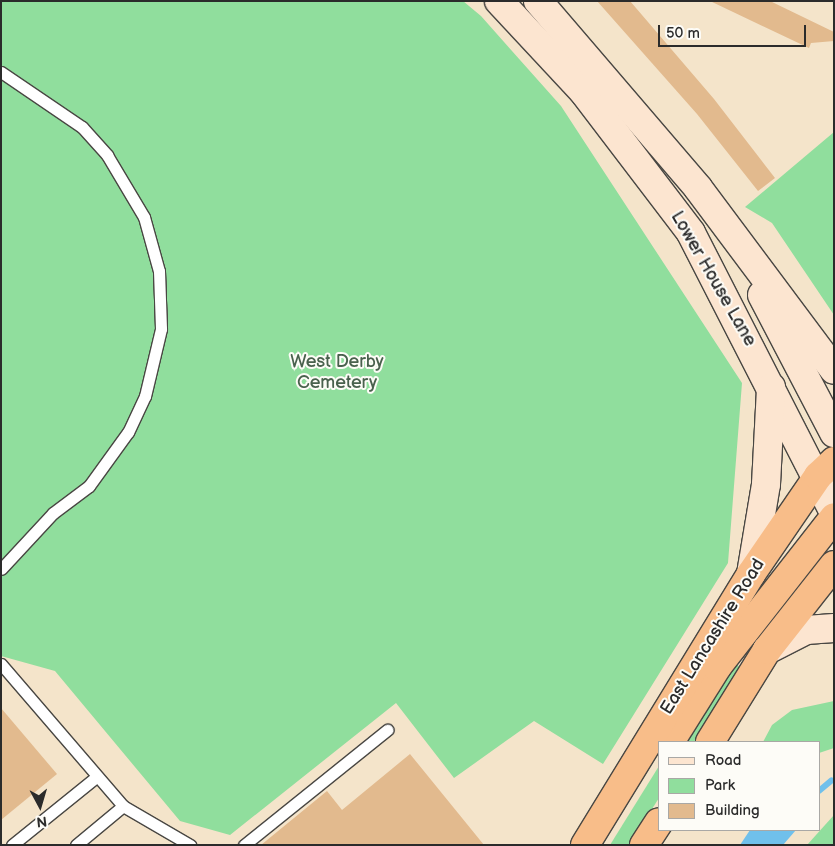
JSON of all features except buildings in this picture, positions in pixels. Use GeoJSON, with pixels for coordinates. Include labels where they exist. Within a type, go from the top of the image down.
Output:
{"type":"FeatureCollection","features":[{"type":"Feature","properties":{"kind":"highway","name":"East Lancashire Road"},"geometry":{"type":"LineString","coordinates":[[585,845],[751,574],[829,470]]}},
{"type":"Feature","properties":{"kind":"highway"},"geometry":{"type":"LineString","coordinates":[[671,741],[717,667],[834,517]]}},
{"type":"Feature","properties":{"kind":"highway"},"geometry":{"type":"LineString","coordinates":[[711,741],[767,650],[834,565]]}},
{"type":"Feature","properties":{"kind":"highway"},"geometry":{"type":"LineString","coordinates":[[606,845],[658,763]]}},
{"type":"Feature","properties":{"kind":"highway"},"geometry":{"type":"LineString","coordinates":[[644,845],[658,824]]}},
{"type":"Feature","properties":{"kind":"street","name":"Lower House Lane"},"geometry":{"type":"LineString","coordinates":[[499,1],[583,91],[646,170],[691,233],[770,379],[829,470],[834,512]]}},
{"type":"Feature","properties":{"kind":"street","name":"Lower House Lane"},"geometry":{"type":"LineString","coordinates":[[538,1],[630,104],[722,220],[832,365]]}},
{"type":"Feature","properties":{"kind":"street"},"geometry":{"type":"LineString","coordinates":[[722,220],[834,432]]}},
{"type":"Feature","properties":{"kind":"street"},"geometry":{"type":"LineString","coordinates":[[751,574],[766,484],[770,379]]}},
{"type":"Feature","properties":{"kind":"street"},"geometry":{"type":"LineString","coordinates":[[767,650],[806,630],[834,628]]}},
{"type":"Feature","properties":{"kind":"lane"},"geometry":{"type":"LineString","coordinates":[[1,72],[82,127],[107,155],[144,217],[159,271],[161,329],[145,396],[128,432],[88,486],[53,513],[1,569]]}},
{"type":"Feature","properties":{"kind":"lane"},"geometry":{"type":"LineString","coordinates":[[1,664],[95,778],[123,806],[190,845]]}},
{"type":"Feature","properties":{"kind":"lane"},"geometry":{"type":"LineString","coordinates":[[244,845],[387,730]]}},
{"type":"Feature","properties":{"kind":"lane"},"geometry":{"type":"LineString","coordinates":[[12,845],[95,778]]}},
{"type":"Feature","properties":{"kind":"lane"},"geometry":{"type":"LineString","coordinates":[[76,845],[123,806]]}},
{"type":"Feature","properties":{"kind":"green space","name":"West Derby Cemetery"},"geometry":{"type":"Polygon","coordinates":[[[1,1],[463,1],[481,16],[561,106],[742,383],[728,563],[603,764],[534,721],[454,778],[396,703],[230,835],[180,821],[55,671],[1,656],[1,1]]]}},
{"type":"Feature","properties":{"kind":"green space"},"geometry":{"type":"Polygon","coordinates":[[[834,132],[834,315],[772,223],[745,207],[834,132]]]}},
{"type":"Feature","properties":{"kind":"green space"},"geometry":{"type":"Polygon","coordinates":[[[736,664],[741,668],[695,741],[675,741],[736,664]]]}},
{"type":"Feature","properties":{"kind":"green space"},"geometry":{"type":"Polygon","coordinates":[[[834,701],[834,748],[820,753],[820,741],[764,741],[772,725],[792,710],[834,701]]]}},
{"type":"Feature","properties":{"kind":"green space"},"geometry":{"type":"Polygon","coordinates":[[[658,768],[658,800],[629,845],[610,845],[658,768]]]}},
{"type":"Feature","properties":{"kind":"green space"},"geometry":{"type":"Polygon","coordinates":[[[834,815],[834,845],[807,845],[834,815]]]}},
{"type":"Feature","properties":{"kind":"water"},"geometry":{"type":"Polygon","coordinates":[[[749,831],[795,831],[783,845],[740,845],[749,831]]]}},
{"type":"Feature","properties":{"kind":"waterway"},"geometry":{"type":"LineString","coordinates":[[820,790],[831,781]]}}]}
